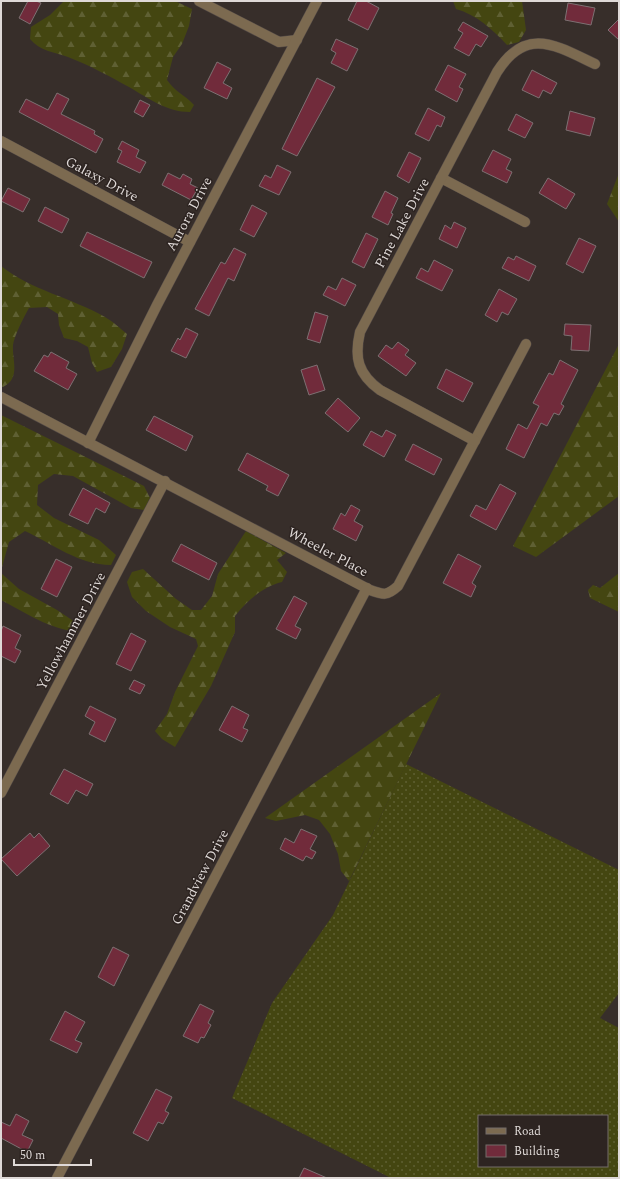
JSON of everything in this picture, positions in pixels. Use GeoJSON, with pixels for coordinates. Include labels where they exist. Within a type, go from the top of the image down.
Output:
{"type":"FeatureCollection","features":[{"type":"Feature","properties":{"kind":"street"},"geometry":{"type":"LineString","coordinates":[[199,1],[279,42],[297,40]]}},
{"type":"Feature","properties":{"kind":"street","name":"Aurora Drive"},"geometry":{"type":"LineString","coordinates":[[88,443],[190,242],[317,1]]}},
{"type":"Feature","properties":{"kind":"street","name":"Pine Lake Drive"},"geometry":{"type":"LineString","coordinates":[[475,441],[380,390],[370,383],[364,375],[358,357],[357,345],[360,332],[497,72],[510,54],[525,46],[543,43],[562,49],[595,64]]}},
{"type":"Feature","properties":{"kind":"street","name":"Galaxy Drive"},"geometry":{"type":"LineString","coordinates":[[1,142],[190,242]]}},
{"type":"Feature","properties":{"kind":"street"},"geometry":{"type":"LineString","coordinates":[[441,178],[525,222]]}},
{"type":"Feature","properties":{"kind":"street","name":"Wheeler Place"},"geometry":{"type":"LineString","coordinates":[[1,397],[367,588],[383,594],[390,593],[398,586],[526,344]]}},
{"type":"Feature","properties":{"kind":"street","name":"Yellowhammer Drive"},"geometry":{"type":"LineString","coordinates":[[1,793],[165,482]]}},
{"type":"Feature","properties":{"kind":"street","name":"Grandview Drive"},"geometry":{"type":"LineString","coordinates":[[57,1178],[367,588]]}},
{"type":"Feature","properties":{"kind":"green space"},"geometry":{"type":"Polygon","coordinates":[[[64,1],[175,1],[192,9],[189,26],[182,44],[173,57],[167,80],[194,105],[190,112],[173,110],[166,107],[91,67],[68,57],[43,49],[34,43],[30,39],[31,27],[50,15],[64,1]]]}},
{"type":"Feature","properties":{"kind":"green space"},"geometry":{"type":"Polygon","coordinates":[[[453,1],[522,1],[526,30],[519,42],[507,45],[484,23],[471,15],[456,9],[453,1]]]}},
{"type":"Feature","properties":{"kind":"green space"},"geometry":{"type":"Polygon","coordinates":[[[619,173],[619,222],[607,204],[619,173]]]}},
{"type":"Feature","properties":{"kind":"green space"},"geometry":{"type":"Polygon","coordinates":[[[1,266],[38,288],[79,304],[105,317],[127,334],[122,349],[111,367],[97,372],[92,363],[88,347],[77,341],[64,338],[59,325],[58,314],[47,307],[29,308],[13,345],[14,374],[9,383],[3,387],[1,386],[1,266]]]}},
{"type":"Feature","properties":{"kind":"green space"},"geometry":{"type":"Polygon","coordinates":[[[619,344],[619,496],[536,557],[513,546],[619,344]]]}},
{"type":"Feature","properties":{"kind":"green space"},"geometry":{"type":"Polygon","coordinates":[[[1,415],[144,486],[150,498],[144,510],[131,508],[73,476],[54,474],[38,485],[37,505],[54,518],[99,540],[116,555],[111,565],[88,562],[77,558],[25,531],[9,542],[1,571],[1,415]]]}},
{"type":"Feature","properties":{"kind":"green space"},"geometry":{"type":"Polygon","coordinates":[[[246,531],[286,553],[277,560],[287,572],[282,582],[268,587],[256,595],[235,616],[235,632],[211,686],[175,747],[162,739],[155,731],[167,714],[175,692],[198,646],[196,639],[170,627],[146,611],[132,597],[127,582],[132,572],[143,569],[176,599],[192,610],[201,610],[212,596],[218,574],[246,531]]]}},
{"type":"Feature","properties":{"kind":"green space"},"geometry":{"type":"Polygon","coordinates":[[[1,573],[19,589],[57,610],[78,624],[78,632],[57,628],[47,624],[1,600],[1,573]]]}},
{"type":"Feature","properties":{"kind":"green space"},"geometry":{"type":"Polygon","coordinates":[[[619,573],[619,612],[590,598],[588,590],[593,585],[600,588],[619,573]]]}},
{"type":"Feature","properties":{"kind":"green space"},"geometry":{"type":"Polygon","coordinates":[[[441,693],[349,881],[341,871],[338,854],[330,834],[319,820],[305,815],[276,821],[265,818],[441,693]]]}},
{"type":"Feature","properties":{"kind":"green space"},"geometry":{"type":"Polygon","coordinates":[[[406,764],[619,870],[619,993],[600,1018],[619,1028],[619,1178],[391,1178],[232,1098],[272,1003],[333,915],[406,764]]]}},
{"type":"Feature","properties":{"kind":"building"},"geometry":{"type":"Polygon","coordinates":[[[28,1],[36,1],[41,3],[30,24],[19,18],[28,1]]]}},
{"type":"Feature","properties":{"kind":"building"},"geometry":{"type":"Polygon","coordinates":[[[357,1],[366,1],[379,8],[368,30],[348,20],[357,1]]]}},
{"type":"Feature","properties":{"kind":"building"},"geometry":{"type":"Polygon","coordinates":[[[568,3],[595,8],[591,25],[565,20],[568,3]]]}},
{"type":"Feature","properties":{"kind":"building"},"geometry":{"type":"Polygon","coordinates":[[[619,19],[619,40],[608,30],[619,19]]]}},
{"type":"Feature","properties":{"kind":"building"},"geometry":{"type":"Polygon","coordinates":[[[463,22],[488,36],[481,47],[476,44],[469,56],[454,48],[463,33],[458,30],[463,22]]]}},
{"type":"Feature","properties":{"kind":"building"},"geometry":{"type":"Polygon","coordinates":[[[336,39],[358,49],[347,71],[331,63],[336,53],[331,50],[336,39]]]}},
{"type":"Feature","properties":{"kind":"building"},"geometry":{"type":"Polygon","coordinates":[[[217,62],[231,69],[223,83],[232,88],[227,99],[204,88],[217,62]]]}},
{"type":"Feature","properties":{"kind":"building"},"geometry":{"type":"Polygon","coordinates":[[[448,65],[466,74],[459,87],[463,89],[457,102],[435,90],[448,65]]]}},
{"type":"Feature","properties":{"kind":"building"},"geometry":{"type":"Polygon","coordinates":[[[532,70],[557,83],[551,94],[543,90],[539,98],[522,90],[532,70]]]}},
{"type":"Feature","properties":{"kind":"building"},"geometry":{"type":"Polygon","coordinates":[[[317,78],[335,87],[297,156],[282,149],[317,78]]]}},
{"type":"Feature","properties":{"kind":"building"},"geometry":{"type":"Polygon","coordinates":[[[57,93],[69,99],[61,114],[95,131],[94,134],[103,139],[96,153],[19,112],[26,99],[48,110],[57,93]]]}},
{"type":"Feature","properties":{"kind":"building"},"geometry":{"type":"Polygon","coordinates":[[[140,100],[150,105],[143,117],[134,112],[140,100]]]}},
{"type":"Feature","properties":{"kind":"building"},"geometry":{"type":"Polygon","coordinates":[[[428,108],[445,117],[441,127],[437,125],[429,141],[415,134],[428,108]]]}},
{"type":"Feature","properties":{"kind":"building"},"geometry":{"type":"Polygon","coordinates":[[[570,111],[595,118],[590,136],[566,130],[570,111]]]}},
{"type":"Feature","properties":{"kind":"building"},"geometry":{"type":"Polygon","coordinates":[[[516,114],[533,123],[525,138],[508,130],[516,114]]]}},
{"type":"Feature","properties":{"kind":"building"},"geometry":{"type":"Polygon","coordinates":[[[122,141],[139,150],[136,157],[146,162],[140,173],[117,162],[122,151],[118,149],[122,141]]]}},
{"type":"Feature","properties":{"kind":"building"},"geometry":{"type":"Polygon","coordinates":[[[493,150],[511,159],[506,169],[512,172],[507,183],[482,171],[493,150]]]}},
{"type":"Feature","properties":{"kind":"building"},"geometry":{"type":"Polygon","coordinates":[[[409,152],[421,158],[409,183],[397,176],[409,152]]]}},
{"type":"Feature","properties":{"kind":"building"},"geometry":{"type":"Polygon","coordinates":[[[277,165],[291,172],[279,195],[259,186],[265,175],[271,178],[277,165]]]}},
{"type":"Feature","properties":{"kind":"building"},"geometry":{"type":"Polygon","coordinates":[[[168,173],[180,179],[183,174],[192,179],[190,184],[198,188],[191,200],[162,185],[168,173]]]}},
{"type":"Feature","properties":{"kind":"building"},"geometry":{"type":"Polygon","coordinates":[[[548,178],[575,194],[566,209],[539,193],[548,178]]]}},
{"type":"Feature","properties":{"kind":"building"},"geometry":{"type":"Polygon","coordinates":[[[8,188],[30,199],[23,212],[1,201],[8,188]]]}},
{"type":"Feature","properties":{"kind":"building"},"geometry":{"type":"Polygon","coordinates":[[[385,191],[398,198],[391,213],[393,214],[388,225],[372,217],[385,191]]]}},
{"type":"Feature","properties":{"kind":"building"},"geometry":{"type":"Polygon","coordinates":[[[252,205],[267,213],[254,237],[240,230],[252,205]]]}},
{"type":"Feature","properties":{"kind":"building"},"geometry":{"type":"Polygon","coordinates":[[[45,207],[69,219],[62,233],[38,221],[45,207]]]}},
{"type":"Feature","properties":{"kind":"building"},"geometry":{"type":"Polygon","coordinates":[[[454,222],[466,228],[457,248],[439,239],[445,225],[451,229],[454,222]]]}},
{"type":"Feature","properties":{"kind":"building"},"geometry":{"type":"Polygon","coordinates":[[[87,232],[152,262],[144,278],[80,246],[87,232]]]}},
{"type":"Feature","properties":{"kind":"building"},"geometry":{"type":"Polygon","coordinates":[[[366,233],[378,239],[364,268],[352,262],[366,233]]]}},
{"type":"Feature","properties":{"kind":"building"},"geometry":{"type":"Polygon","coordinates":[[[579,238],[596,246],[583,273],[566,264],[579,238]]]}},
{"type":"Feature","properties":{"kind":"building"},"geometry":{"type":"Polygon","coordinates":[[[234,248],[246,254],[234,281],[228,278],[209,316],[195,309],[221,262],[225,264],[234,248]]]}},
{"type":"Feature","properties":{"kind":"building"},"geometry":{"type":"Polygon","coordinates":[[[516,256],[536,266],[529,281],[502,268],[508,257],[514,260],[516,256]]]}},
{"type":"Feature","properties":{"kind":"building"},"geometry":{"type":"Polygon","coordinates":[[[434,260],[453,270],[442,291],[416,278],[421,268],[428,272],[434,260]]]}},
{"type":"Feature","properties":{"kind":"building"},"geometry":{"type":"Polygon","coordinates":[[[342,278],[356,285],[345,306],[323,295],[328,286],[336,290],[342,278]]]}},
{"type":"Feature","properties":{"kind":"building"},"geometry":{"type":"Polygon","coordinates":[[[499,289],[517,299],[508,315],[502,312],[497,322],[485,315],[499,289]]]}},
{"type":"Feature","properties":{"kind":"building"},"geometry":{"type":"Polygon","coordinates":[[[315,312],[328,316],[320,343],[307,339],[315,312]]]}},
{"type":"Feature","properties":{"kind":"building"},"geometry":{"type":"Polygon","coordinates":[[[565,324],[591,325],[589,351],[571,350],[572,336],[564,335],[565,324]]]}},
{"type":"Feature","properties":{"kind":"building"},"geometry":{"type":"Polygon","coordinates":[[[186,328],[198,334],[186,358],[171,351],[178,338],[180,340],[186,328]]]}},
{"type":"Feature","properties":{"kind":"building"},"geometry":{"type":"Polygon","coordinates":[[[398,342],[409,350],[405,355],[416,363],[406,376],[378,356],[386,345],[392,349],[398,342]]]}},
{"type":"Feature","properties":{"kind":"building"},"geometry":{"type":"Polygon","coordinates":[[[51,352],[69,362],[66,368],[77,374],[68,390],[34,371],[44,355],[48,357],[51,352]]]}},
{"type":"Feature","properties":{"kind":"building"},"geometry":{"type":"Polygon","coordinates":[[[560,360],[578,370],[561,404],[564,406],[559,415],[554,413],[547,426],[541,423],[524,458],[506,449],[518,424],[527,429],[539,406],[533,403],[549,373],[553,375],[560,360]]]}},
{"type":"Feature","properties":{"kind":"building"},"geometry":{"type":"Polygon","coordinates":[[[317,365],[325,390],[309,395],[301,370],[317,365]]]}},
{"type":"Feature","properties":{"kind":"building"},"geometry":{"type":"Polygon","coordinates":[[[446,369],[473,383],[463,402],[437,388],[446,369]]]}},
{"type":"Feature","properties":{"kind":"building"},"geometry":{"type":"Polygon","coordinates":[[[338,398],[360,418],[348,432],[325,413],[338,398]]]}},
{"type":"Feature","properties":{"kind":"building"},"geometry":{"type":"Polygon","coordinates":[[[154,416],[193,436],[186,451],[146,430],[154,416]]]}},
{"type":"Feature","properties":{"kind":"building"},"geometry":{"type":"Polygon","coordinates":[[[386,430],[396,435],[384,457],[363,445],[371,431],[382,437],[386,430]]]}},
{"type":"Feature","properties":{"kind":"building"},"geometry":{"type":"Polygon","coordinates":[[[413,444],[442,459],[434,475],[405,460],[413,444]]]}},
{"type":"Feature","properties":{"kind":"building"},"geometry":{"type":"Polygon","coordinates":[[[247,453],[289,475],[278,496],[266,490],[268,486],[238,470],[247,453]]]}},
{"type":"Feature","properties":{"kind":"building"},"geometry":{"type":"Polygon","coordinates":[[[500,484],[516,493],[496,530],[470,516],[476,505],[486,510],[500,484]]]}},
{"type":"Feature","properties":{"kind":"building"},"geometry":{"type":"Polygon","coordinates":[[[83,488],[110,503],[105,513],[96,508],[88,524],[69,515],[83,488]]]}},
{"type":"Feature","properties":{"kind":"building"},"geometry":{"type":"Polygon","coordinates":[[[351,505],[360,510],[354,521],[363,526],[356,541],[333,529],[341,513],[345,516],[351,505]]]}},
{"type":"Feature","properties":{"kind":"building"},"geometry":{"type":"Polygon","coordinates":[[[181,544],[217,563],[209,580],[172,561],[181,544]]]}},
{"type":"Feature","properties":{"kind":"building"},"geometry":{"type":"Polygon","coordinates":[[[458,554],[481,566],[472,583],[476,586],[471,597],[443,583],[458,554]]]}},
{"type":"Feature","properties":{"kind":"building"},"geometry":{"type":"Polygon","coordinates":[[[56,559],[72,567],[57,597],[41,589],[56,559]]]}},
{"type":"Feature","properties":{"kind":"building"},"geometry":{"type":"Polygon","coordinates":[[[294,596],[307,603],[295,626],[301,629],[296,639],[276,629],[294,596]]]}},
{"type":"Feature","properties":{"kind":"building"},"geometry":{"type":"Polygon","coordinates":[[[3,626],[21,635],[15,648],[21,651],[15,663],[1,656],[1,631],[3,626]]]}},
{"type":"Feature","properties":{"kind":"building"},"geometry":{"type":"Polygon","coordinates":[[[131,633],[146,641],[131,671],[116,664],[131,633]]]}},
{"type":"Feature","properties":{"kind":"building"},"geometry":{"type":"Polygon","coordinates":[[[134,680],[145,685],[140,694],[129,689],[134,680]]]}},
{"type":"Feature","properties":{"kind":"building"},"geometry":{"type":"Polygon","coordinates":[[[90,706],[116,719],[105,742],[89,734],[95,722],[85,716],[90,706]]]}},
{"type":"Feature","properties":{"kind":"building"},"geometry":{"type":"Polygon","coordinates":[[[232,706],[249,715],[243,728],[248,730],[242,742],[219,730],[232,706]]]}},
{"type":"Feature","properties":{"kind":"building"},"geometry":{"type":"Polygon","coordinates":[[[64,769],[93,784],[87,796],[76,790],[68,804],[50,794],[64,769]]]}},
{"type":"Feature","properties":{"kind":"building"},"geometry":{"type":"Polygon","coordinates":[[[301,829],[317,836],[310,849],[316,852],[312,859],[306,856],[303,861],[280,849],[285,838],[294,843],[301,829]]]}},
{"type":"Feature","properties":{"kind":"building"},"geometry":{"type":"Polygon","coordinates":[[[30,833],[34,838],[39,833],[50,846],[17,876],[1,859],[30,833]]]}},
{"type":"Feature","properties":{"kind":"building"},"geometry":{"type":"Polygon","coordinates":[[[113,947],[129,955],[114,986],[98,977],[113,947]]]}},
{"type":"Feature","properties":{"kind":"building"},"geometry":{"type":"Polygon","coordinates":[[[200,1004],[214,1011],[208,1023],[211,1025],[204,1038],[201,1037],[198,1043],[183,1036],[200,1004]]]}},
{"type":"Feature","properties":{"kind":"building"},"geometry":{"type":"Polygon","coordinates":[[[65,1011],[85,1022],[75,1040],[82,1043],[77,1053],[50,1040],[65,1011]]]}},
{"type":"Feature","properties":{"kind":"building"},"geometry":{"type":"Polygon","coordinates":[[[156,1089],[172,1097],[165,1111],[169,1113],[163,1124],[158,1122],[148,1141],[133,1133],[156,1089]]]}},
{"type":"Feature","properties":{"kind":"building"},"geometry":{"type":"Polygon","coordinates":[[[16,1114],[29,1121],[22,1135],[33,1140],[27,1152],[1,1138],[1,1122],[10,1126],[16,1114]]]}},
{"type":"Feature","properties":{"kind":"building"},"geometry":{"type":"Polygon","coordinates":[[[304,1168],[327,1178],[299,1178],[304,1168]]]}}]}
